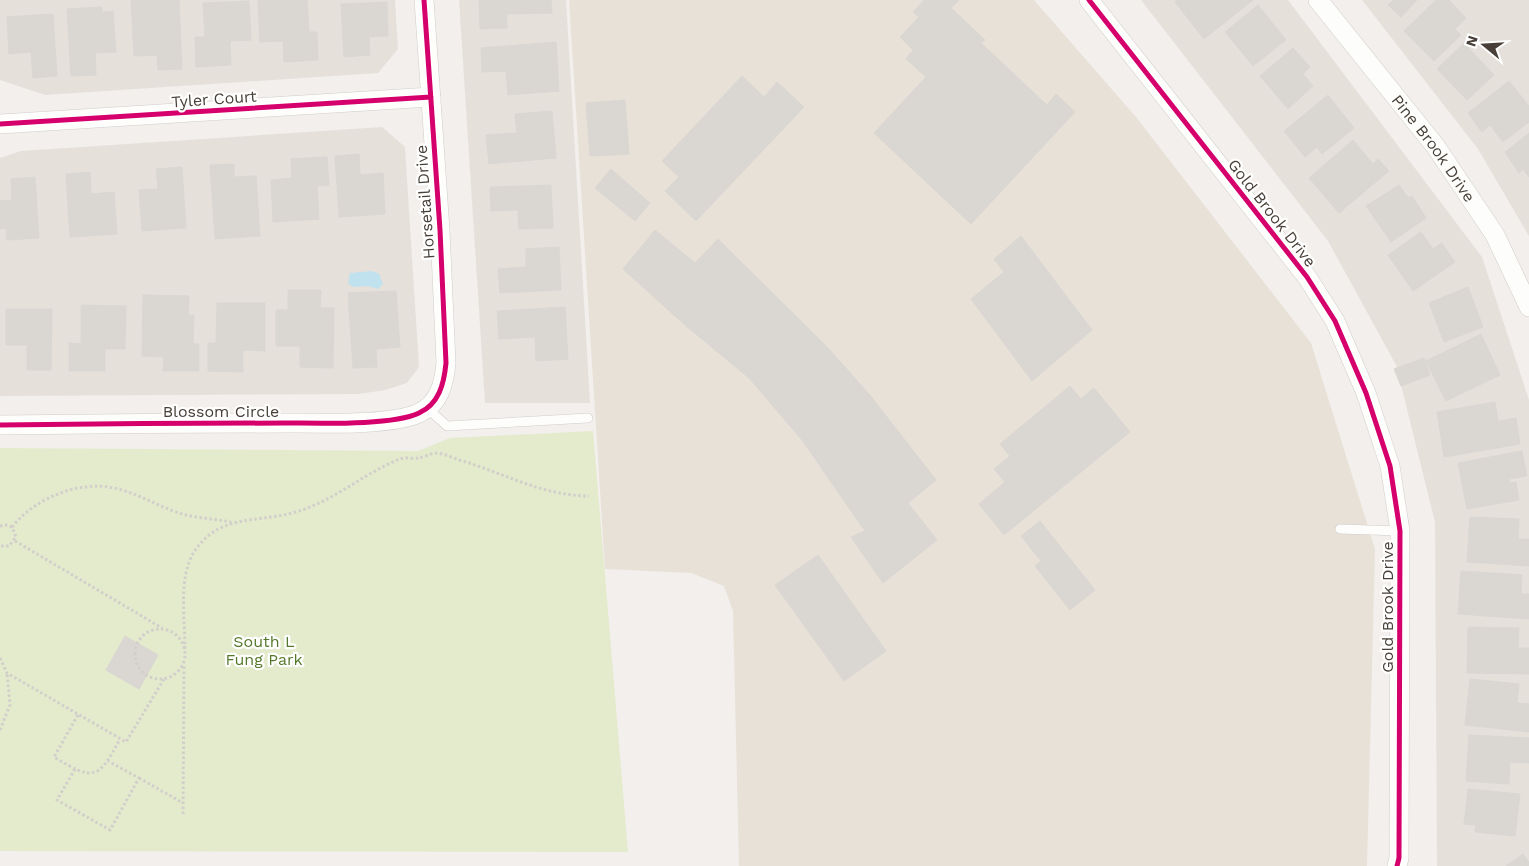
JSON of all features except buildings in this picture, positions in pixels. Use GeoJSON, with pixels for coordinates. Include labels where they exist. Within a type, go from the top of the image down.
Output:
{"type":"FeatureCollection","features":[{"type":"Feature","properties":{"kind":"street","name":"Horsetail Drive"},"geometry":{"type":"LineString","coordinates":[[424,0],[440,230],[446,363],[444,384],[431,404]]}},
{"type":"Feature","properties":{"kind":"street","name":"Gold Brook Drive"},"geometry":{"type":"LineString","coordinates":[[1089,0],[1307,277],[1335,321],[1366,393],[1390,466],[1400,531],[1400,863]]}},
{"type":"Feature","properties":{"kind":"street","name":"Pine Brook Drive"},"geometry":{"type":"LineString","coordinates":[[1318,0],[1436,147],[1495,235],[1529,307]]}},
{"type":"Feature","properties":{"kind":"street","name":"Tyler Court"},"geometry":{"type":"LineString","coordinates":[[0,124],[431,97]]}},
{"type":"Feature","properties":{"kind":"street","name":"Blossom Circle"},"geometry":{"type":"LineString","coordinates":[[0,425],[322,423],[406,419],[431,404]]}},
{"type":"Feature","properties":{"kind":"lane"},"geometry":{"type":"LineString","coordinates":[[431,404],[447,426],[588,418]]}},
{"type":"Feature","properties":{"kind":"lane"},"geometry":{"type":"LineString","coordinates":[[1340,529],[1400,531]]}},
{"type":"Feature","properties":{"kind":"path"},"geometry":{"type":"LineString","coordinates":[[12,527],[31,506],[68,491],[94,486],[127,492],[184,514],[232,522],[256,520],[293,513],[328,500],[402,458],[416,458],[437,453],[494,471],[534,488],[559,494],[589,496]]}},
{"type":"Feature","properties":{"kind":"path"},"geometry":{"type":"LineString","coordinates":[[183,814],[185,579],[194,552],[219,527],[232,522]]}},
{"type":"Feature","properties":{"kind":"path"},"geometry":{"type":"LineString","coordinates":[[0,526],[12,527],[16,534],[15,541],[9,546],[0,546]]}},
{"type":"Feature","properties":{"kind":"path"},"geometry":{"type":"LineString","coordinates":[[15,541],[162,628],[177,634],[185,649]]}},
{"type":"Feature","properties":{"kind":"path"},"geometry":{"type":"LineString","coordinates":[[162,628],[154,629],[139,638],[134,655],[140,671],[156,679],[164,679],[176,673],[184,662]]}},
{"type":"Feature","properties":{"kind":"path"},"geometry":{"type":"LineString","coordinates":[[0,658],[7,673],[10,705],[0,730]]}},
{"type":"Feature","properties":{"kind":"path"},"geometry":{"type":"LineString","coordinates":[[7,673],[126,742],[164,679]]}},
{"type":"Feature","properties":{"kind":"path"},"geometry":{"type":"LineString","coordinates":[[78,715],[54,757],[74,769],[85,773],[94,773],[101,770],[120,739]]}},
{"type":"Feature","properties":{"kind":"path"},"geometry":{"type":"LineString","coordinates":[[108,761],[183,803]]}},
{"type":"Feature","properties":{"kind":"path"},"geometry":{"type":"LineString","coordinates":[[74,769],[57,800],[110,830],[139,778]]}},
{"type":"Feature","properties":{"kind":"shaded area"},"geometry":{"type":"Polygon","coordinates":[[[0,0],[395,0],[398,49],[378,73],[45,95],[0,80],[0,0]]]}},
{"type":"Feature","properties":{"kind":"shaded area"},"geometry":{"type":"Polygon","coordinates":[[[459,0],[566,0],[590,403],[485,403],[459,0]]]}},
{"type":"Feature","properties":{"kind":"shaded area"},"geometry":{"type":"Polygon","coordinates":[[[569,0],[1034,0],[1136,117],[1311,343],[1375,549],[1367,866],[739,866],[733,611],[724,586],[691,573],[605,569],[569,0]]]}},
{"type":"Feature","properties":{"kind":"shaded area"},"geometry":{"type":"Polygon","coordinates":[[[1141,0],[1288,0],[1482,257],[1529,400],[1529,866],[1437,866],[1435,522],[1396,365],[1328,241],[1141,0]]]}},
{"type":"Feature","properties":{"kind":"shaded area"},"geometry":{"type":"Polygon","coordinates":[[[1362,0],[1529,0],[1529,236],[1478,149],[1362,0]]]}},
{"type":"Feature","properties":{"kind":"shaded area"},"geometry":{"type":"Polygon","coordinates":[[[382,127],[405,147],[419,367],[407,383],[385,390],[359,394],[0,396],[0,158],[21,151],[382,127]]]}},
{"type":"Feature","properties":{"kind":"green space","name":"South L Fung Park"},"geometry":{"type":"Polygon","coordinates":[[[593,431],[628,852],[0,851],[0,448],[418,451],[450,438],[593,431]]]}},
{"type":"Feature","properties":{"kind":"water"},"geometry":{"type":"Polygon","coordinates":[[[372,271],[379,274],[383,284],[378,289],[368,286],[353,287],[348,283],[350,273],[372,271]]]}},
{"type":"Feature","properties":{"kind":"cycle path"},"geometry":{"type":"LineString","coordinates":[[0,425],[373,422],[407,417],[419,413],[436,399],[442,386],[446,363],[440,230],[424,0]]}},
{"type":"Feature","properties":{"kind":"cycle path"},"geometry":{"type":"LineString","coordinates":[[1089,0],[1307,277],[1335,321],[1366,393],[1390,466],[1400,531],[1399,858],[1397,866]]}},
{"type":"Feature","properties":{"kind":"cycle path"},"geometry":{"type":"LineString","coordinates":[[0,124],[431,97]]}}]}
